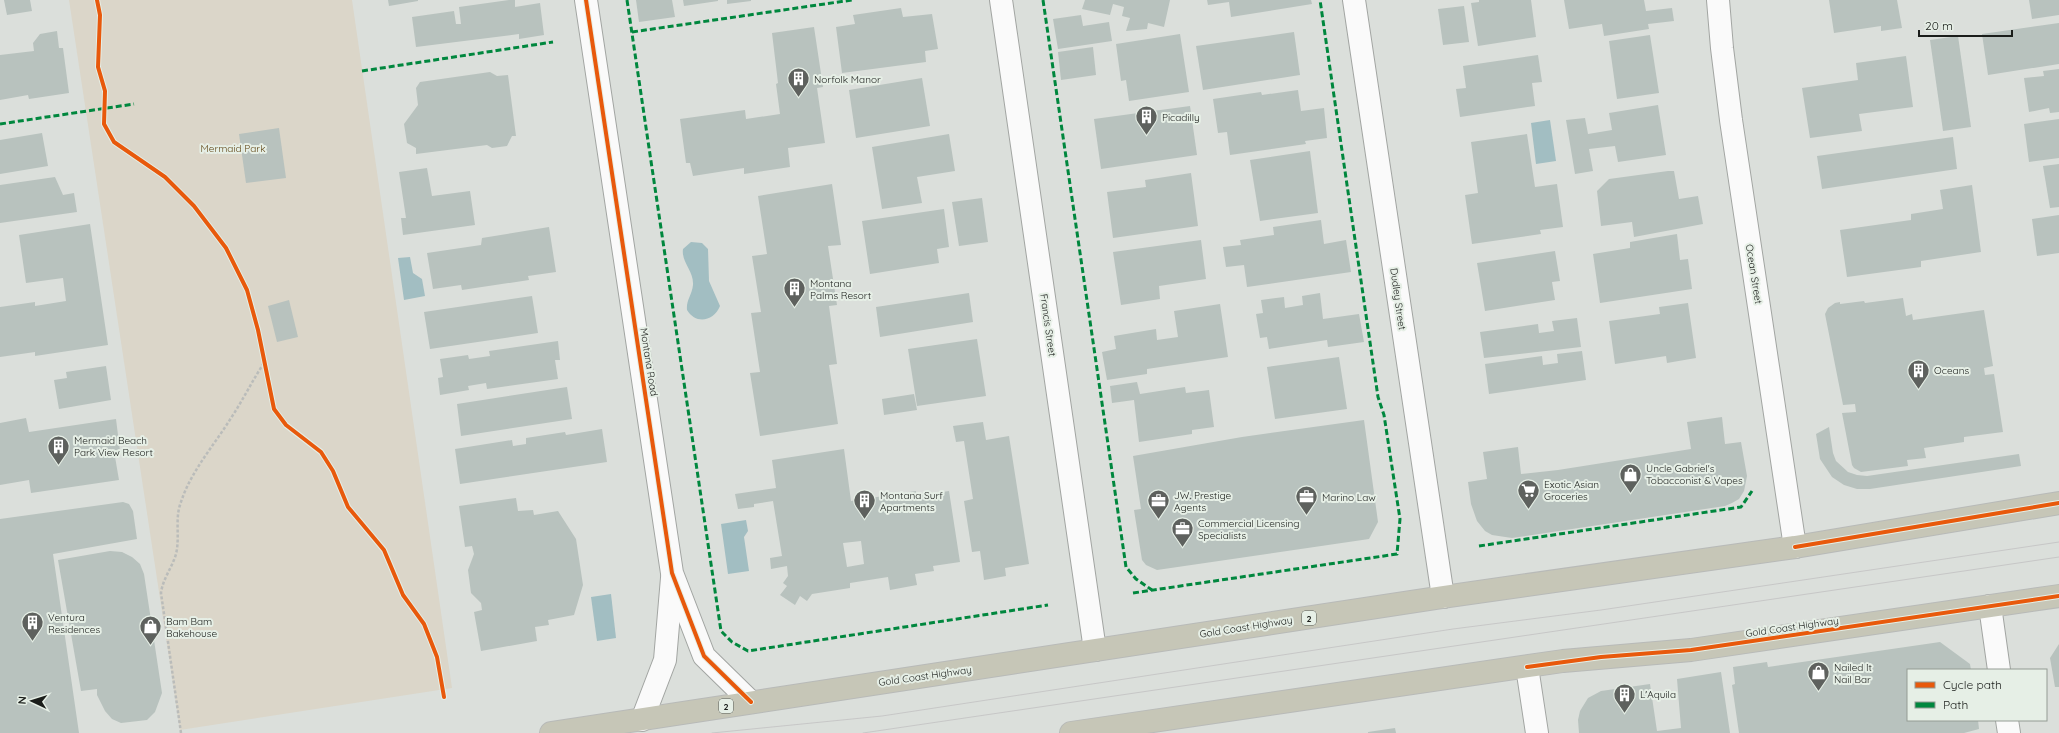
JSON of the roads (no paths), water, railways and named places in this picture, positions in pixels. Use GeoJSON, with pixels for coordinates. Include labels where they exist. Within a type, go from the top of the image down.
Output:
{"type":"FeatureCollection","features":[{"type":"Feature","properties":{"kind":"highway","name":"Gold Coast Highway"},"geometry":{"type":"LineString","coordinates":[[551,733],[1095,650],[1795,547],[2059,503]]}},
{"type":"Feature","properties":{"kind":"highway","name":"Gold Coast Highway"},"geometry":{"type":"LineString","coordinates":[[1072,733],[1601,657],[1691,650],[2059,596]]}},
{"type":"Feature","properties":{"kind":"street","name":"Montana Road"},"geometry":{"type":"LineString","coordinates":[[586,0],[672,573],[704,656],[751,702]]}},
{"type":"Feature","properties":{"kind":"street","name":"Francis Street"},"geometry":{"type":"LineString","coordinates":[[1002,0],[1095,650]]}},
{"type":"Feature","properties":{"kind":"street","name":"Dudley Street"},"geometry":{"type":"LineString","coordinates":[[1354,0],[1443,598]]}},
{"type":"Feature","properties":{"kind":"street","name":"Ocean Street"},"geometry":{"type":"LineString","coordinates":[[1718,0],[1731,120],[1795,547]]}},
{"type":"Feature","properties":{"kind":"street","name":"Montana Road"},"geometry":{"type":"LineString","coordinates":[[642,720],[665,660],[672,573]]}},
{"type":"Feature","properties":{"kind":"street"},"geometry":{"type":"LineString","coordinates":[[1990,606],[2000,669]]}},
{"type":"Feature","properties":{"kind":"street"},"geometry":{"type":"LineString","coordinates":[[1527,667],[1537,733]]}},
{"type":"Feature","properties":{"kind":"street"},"geometry":{"type":"LineString","coordinates":[[2007,721],[2009,733]]}},
{"type":"Feature","properties":{"kind":"water"},"geometry":{"type":"Polygon","coordinates":[[[1550,120],[1556,161],[1536,164],[1531,123],[1550,120]]]}},
{"type":"Feature","properties":{"kind":"water"},"geometry":{"type":"Polygon","coordinates":[[[691,242],[702,243],[708,249],[709,281],[720,306],[714,315],[705,319],[695,318],[687,310],[687,303],[692,289],[693,280],[684,258],[683,249],[691,242]]]}},
{"type":"Feature","properties":{"kind":"water"},"geometry":{"type":"Polygon","coordinates":[[[410,257],[413,273],[422,279],[425,296],[404,300],[398,258],[410,257]]]}},
{"type":"Feature","properties":{"kind":"water"},"geometry":{"type":"Polygon","coordinates":[[[746,520],[748,531],[744,537],[749,571],[728,574],[721,524],[746,520]]]}},
{"type":"Feature","properties":{"kind":"water"},"geometry":{"type":"Polygon","coordinates":[[[611,594],[616,638],[597,641],[591,597],[611,594]]]}},
{"type":"Feature","properties":{"kind":"tram line"},"geometry":{"type":"LineString","coordinates":[[712,733],[882,716],[1453,629],[1601,610],[2059,542]]}},
{"type":"Feature","properties":{"kind":"tram line"},"geometry":{"type":"LineString","coordinates":[[863,733],[2059,557]]}},
{"type":"Feature","properties":{"kind":"place","name":"Norfolk Manor"},"geometry":{"type":"Point","coordinates":[798,98]}},
{"type":"Feature","properties":{"kind":"place","name":"Picadilly"},"geometry":{"type":"Point","coordinates":[1146,136]}},
{"type":"Feature","properties":{"kind":"place","name":"Montana Palms Resort"},"geometry":{"type":"Point","coordinates":[795,308]}},
{"type":"Feature","properties":{"kind":"place","name":"Oceans"},"geometry":{"type":"Point","coordinates":[1918,390]}},
{"type":"Feature","properties":{"kind":"place","name":"Mermaid Beach Park View Resort"},"geometry":{"type":"Point","coordinates":[58,466]}},
{"type":"Feature","properties":{"kind":"place","name":"Uncle Gabriel's Tobacconist & Vapes"},"geometry":{"type":"Point","coordinates":[1631,494]}},
{"type":"Feature","properties":{"kind":"place","name":"Exotic Asian Groceries"},"geometry":{"type":"Point","coordinates":[1528,510]}},
{"type":"Feature","properties":{"kind":"place","name":"Marino Law"},"geometry":{"type":"Point","coordinates":[1306,516]}},
{"type":"Feature","properties":{"kind":"place","name":"Montana Surf Apartments"},"geometry":{"type":"Point","coordinates":[865,520]}},
{"type":"Feature","properties":{"kind":"place","name":"JW. Prestige Agents"},"geometry":{"type":"Point","coordinates":[1158,520]}},
{"type":"Feature","properties":{"kind":"place","name":"Commercial Licensing Specialists"},"geometry":{"type":"Point","coordinates":[1183,548]}},
{"type":"Feature","properties":{"kind":"place","name":"Ventura Residences"},"geometry":{"type":"Point","coordinates":[33,642]}},
{"type":"Feature","properties":{"kind":"place","name":"Bam Bam Bakehouse"},"geometry":{"type":"Point","coordinates":[150,646]}},
{"type":"Feature","properties":{"kind":"place","name":"Nailed It Nail Bar"},"geometry":{"type":"Point","coordinates":[1819,692]}},
{"type":"Feature","properties":{"kind":"place","name":"L'Aquila"},"geometry":{"type":"Point","coordinates":[1624,714]}},
{"type":"Feature","properties":{"kind":"park label","name":"Mermaid Park"},"geometry":{"type":"Point","coordinates":[233,148]}}]}
